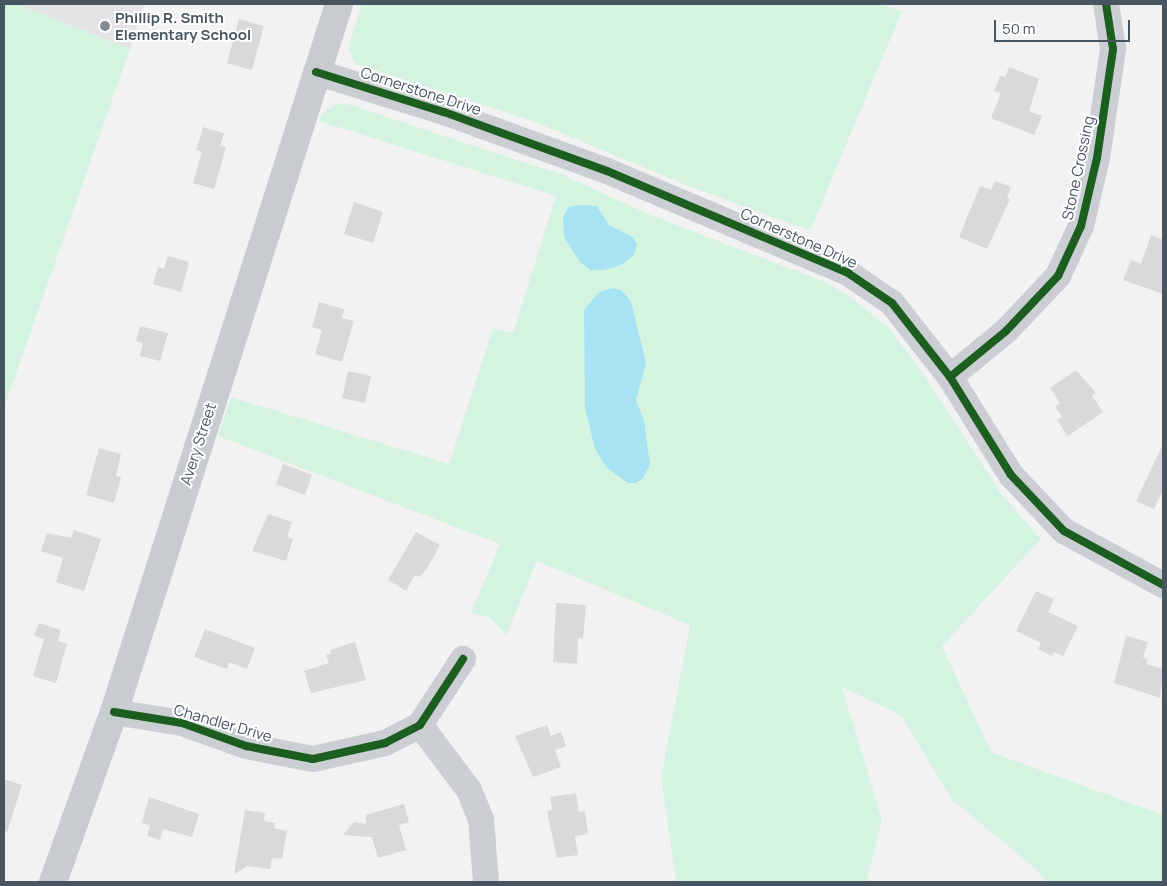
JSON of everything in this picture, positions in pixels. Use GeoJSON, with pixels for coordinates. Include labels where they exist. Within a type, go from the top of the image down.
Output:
{"type":"FeatureCollection","features":[{"type":"Feature","properties":{"kind":"main road","name":"Avery Street"},"geometry":{"type":"LineString","coordinates":[[53,882],[114,712],[339,4]]}},
{"type":"Feature","properties":{"kind":"street","name":"Stone Crossing"},"geometry":{"type":"LineString","coordinates":[[950,377],[1006,331],[1058,276],[1081,226],[1097,158],[1113,49],[1106,4]]}},
{"type":"Feature","properties":{"kind":"street","name":"Cornerstone Drive"},"geometry":{"type":"LineString","coordinates":[[316,72],[444,112],[607,171],[848,273],[892,303],[950,377],[1011,475],[1064,531],[1163,585]]}},
{"type":"Feature","properties":{"kind":"street","name":"Chandler Drive"},"geometry":{"type":"LineString","coordinates":[[114,712],[182,723],[246,746],[313,759],[385,743],[420,725],[463,659]]}},
{"type":"Feature","properties":{"kind":"street"},"geometry":{"type":"LineString","coordinates":[[420,725],[470,790],[481,819],[486,882]]}},
{"type":"Feature","properties":{"kind":"shaded area","name":"Phillip R. Smith Elementary School"},"geometry":{"type":"Polygon","coordinates":[[[17,4],[144,4],[130,49],[17,4]]]}},
{"type":"Feature","properties":{"kind":"green space"},"geometry":{"type":"Polygon","coordinates":[[[4,4],[17,4],[130,49],[4,408],[4,4]]]}},
{"type":"Feature","properties":{"kind":"green space"},"geometry":{"type":"Polygon","coordinates":[[[362,4],[881,4],[902,11],[810,231],[691,187],[530,120],[355,64],[348,47],[362,4]]]}},
{"type":"Feature","properties":{"kind":"green space"},"geometry":{"type":"Polygon","coordinates":[[[336,104],[347,104],[563,175],[648,214],[825,282],[849,296],[888,327],[920,369],[1002,495],[1041,539],[942,646],[991,752],[1163,815],[1163,882],[1047,882],[1037,870],[952,800],[901,715],[842,687],[882,820],[867,882],[676,882],[661,778],[690,625],[537,561],[506,635],[490,618],[471,613],[500,544],[218,436],[231,397],[449,464],[493,328],[513,333],[556,196],[319,121],[322,114],[336,104]]]}},
{"type":"Feature","properties":{"kind":"water"},"geometry":{"type":"Polygon","coordinates":[[[581,205],[597,206],[609,225],[633,237],[637,244],[634,255],[621,265],[604,270],[590,270],[580,262],[564,237],[563,217],[569,207],[581,205]]]}},
{"type":"Feature","properties":{"kind":"water"},"geometry":{"type":"Polygon","coordinates":[[[613,288],[621,290],[631,301],[646,363],[636,400],[644,421],[650,465],[643,478],[636,483],[628,483],[607,468],[595,449],[585,407],[584,310],[599,292],[613,288]]]}},
{"type":"Feature","properties":{"kind":"building"},"geometry":{"type":"Polygon","coordinates":[[[239,19],[264,26],[252,70],[227,63],[239,19]]]}},
{"type":"Feature","properties":{"kind":"building"},"geometry":{"type":"Polygon","coordinates":[[[1009,67],[1039,79],[1029,111],[1042,116],[1034,135],[991,118],[1001,93],[994,91],[1000,76],[1005,77],[1009,67]]]}},
{"type":"Feature","properties":{"kind":"building"},"geometry":{"type":"Polygon","coordinates":[[[203,127],[224,133],[220,146],[226,147],[214,189],[193,183],[202,152],[196,150],[203,127]]]}},
{"type":"Feature","properties":{"kind":"building"},"geometry":{"type":"Polygon","coordinates":[[[995,181],[1011,187],[1007,198],[1010,199],[987,249],[959,237],[980,186],[991,190],[995,181]]]}},
{"type":"Feature","properties":{"kind":"building"},"geometry":{"type":"Polygon","coordinates":[[[354,202],[383,212],[373,243],[344,234],[354,202]]]}},
{"type":"Feature","properties":{"kind":"building"},"geometry":{"type":"Polygon","coordinates":[[[1151,235],[1163,240],[1163,294],[1123,280],[1131,260],[1141,264],[1151,235]]]}},
{"type":"Feature","properties":{"kind":"building"},"geometry":{"type":"Polygon","coordinates":[[[168,256],[189,262],[181,292],[153,284],[158,267],[164,269],[168,256]]]}},
{"type":"Feature","properties":{"kind":"building"},"geometry":{"type":"Polygon","coordinates":[[[319,302],[344,309],[342,318],[354,321],[342,362],[315,354],[322,330],[312,327],[319,302]]]}},
{"type":"Feature","properties":{"kind":"building"},"geometry":{"type":"Polygon","coordinates":[[[140,326],[168,333],[160,361],[140,356],[143,343],[136,341],[140,326]]]}},
{"type":"Feature","properties":{"kind":"building"},"geometry":{"type":"Polygon","coordinates":[[[1076,370],[1096,393],[1092,396],[1103,412],[1068,436],[1057,420],[1062,417],[1055,407],[1060,403],[1050,388],[1076,370]]]}},
{"type":"Feature","properties":{"kind":"building"},"geometry":{"type":"Polygon","coordinates":[[[348,371],[371,376],[365,403],[342,398],[348,371]]]}},
{"type":"Feature","properties":{"kind":"building"},"geometry":{"type":"Polygon","coordinates":[[[1163,444],[1163,490],[1154,509],[1136,501],[1163,444]]]}},
{"type":"Feature","properties":{"kind":"building"},"geometry":{"type":"Polygon","coordinates":[[[99,448],[121,454],[116,476],[121,477],[114,503],[86,495],[99,448]]]}},
{"type":"Feature","properties":{"kind":"building"},"geometry":{"type":"Polygon","coordinates":[[[283,464],[312,475],[305,495],[276,484],[283,464]]]}},
{"type":"Feature","properties":{"kind":"building"},"geometry":{"type":"Polygon","coordinates":[[[268,514],[292,522],[287,537],[293,539],[286,561],[252,551],[268,514]]]}},
{"type":"Feature","properties":{"kind":"building"},"geometry":{"type":"Polygon","coordinates":[[[74,530],[101,539],[84,591],[56,582],[63,558],[41,551],[47,533],[71,538],[74,530]]]}},
{"type":"Feature","properties":{"kind":"building"},"geometry":{"type":"Polygon","coordinates":[[[416,532],[440,545],[428,567],[420,577],[415,575],[406,591],[388,580],[416,532]]]}},
{"type":"Feature","properties":{"kind":"building"},"geometry":{"type":"Polygon","coordinates":[[[1036,591],[1054,599],[1048,612],[1078,626],[1063,656],[1054,652],[1052,656],[1038,649],[1041,643],[1016,631],[1036,591]]]}},
{"type":"Feature","properties":{"kind":"building"},"geometry":{"type":"Polygon","coordinates":[[[556,603],[586,605],[583,639],[578,638],[577,664],[553,662],[556,603]]]}},
{"type":"Feature","properties":{"kind":"building"},"geometry":{"type":"Polygon","coordinates":[[[39,623],[61,630],[58,641],[67,644],[56,683],[33,676],[44,639],[34,636],[39,623]]]}},
{"type":"Feature","properties":{"kind":"building"},"geometry":{"type":"Polygon","coordinates":[[[205,629],[255,648],[247,669],[229,662],[227,669],[194,657],[205,629]]]}},
{"type":"Feature","properties":{"kind":"building"},"geometry":{"type":"Polygon","coordinates":[[[1126,636],[1148,642],[1143,658],[1148,659],[1146,664],[1163,669],[1160,698],[1114,683],[1126,636]]]}},
{"type":"Feature","properties":{"kind":"building"},"geometry":{"type":"Polygon","coordinates":[[[355,642],[366,680],[311,693],[304,671],[329,663],[326,655],[331,654],[330,650],[355,642]]]}},
{"type":"Feature","properties":{"kind":"building"},"geometry":{"type":"Polygon","coordinates":[[[547,725],[551,736],[561,732],[566,746],[555,750],[561,767],[533,777],[515,736],[547,725]]]}},
{"type":"Feature","properties":{"kind":"building"},"geometry":{"type":"Polygon","coordinates":[[[4,779],[22,785],[7,832],[4,831],[4,779]]]}},
{"type":"Feature","properties":{"kind":"building"},"geometry":{"type":"Polygon","coordinates":[[[576,793],[579,812],[585,811],[588,834],[575,836],[578,855],[557,858],[547,811],[552,810],[550,797],[576,793]]]}},
{"type":"Feature","properties":{"kind":"building"},"geometry":{"type":"Polygon","coordinates":[[[149,797],[199,814],[192,837],[163,829],[160,840],[147,836],[150,825],[142,823],[149,797]]]}},
{"type":"Feature","properties":{"kind":"building"},"geometry":{"type":"Polygon","coordinates":[[[404,804],[409,822],[399,825],[406,850],[378,858],[372,837],[343,835],[354,822],[366,824],[366,815],[404,804]]]}},
{"type":"Feature","properties":{"kind":"building"},"geometry":{"type":"Polygon","coordinates":[[[245,810],[265,813],[264,821],[275,823],[274,828],[287,831],[282,859],[272,858],[270,869],[248,866],[234,874],[245,810]]]}},
{"type":"Feature","properties":{"kind":"cycle path"},"geometry":{"type":"LineString","coordinates":[[950,377],[1006,331],[1058,276],[1081,226],[1097,158],[1113,49],[1106,4]]}},
{"type":"Feature","properties":{"kind":"cycle path"},"geometry":{"type":"LineString","coordinates":[[316,72],[444,112],[607,171],[848,273],[892,303],[950,377],[1011,475],[1064,531],[1163,585]]}},
{"type":"Feature","properties":{"kind":"cycle path"},"geometry":{"type":"LineString","coordinates":[[114,712],[182,723],[246,746],[313,759],[385,743],[420,725],[463,659]]}},
{"type":"Feature","properties":{"kind":"place","name":"Phillip R. Smith Elementary School"},"geometry":{"type":"Point","coordinates":[105,26]}}]}
